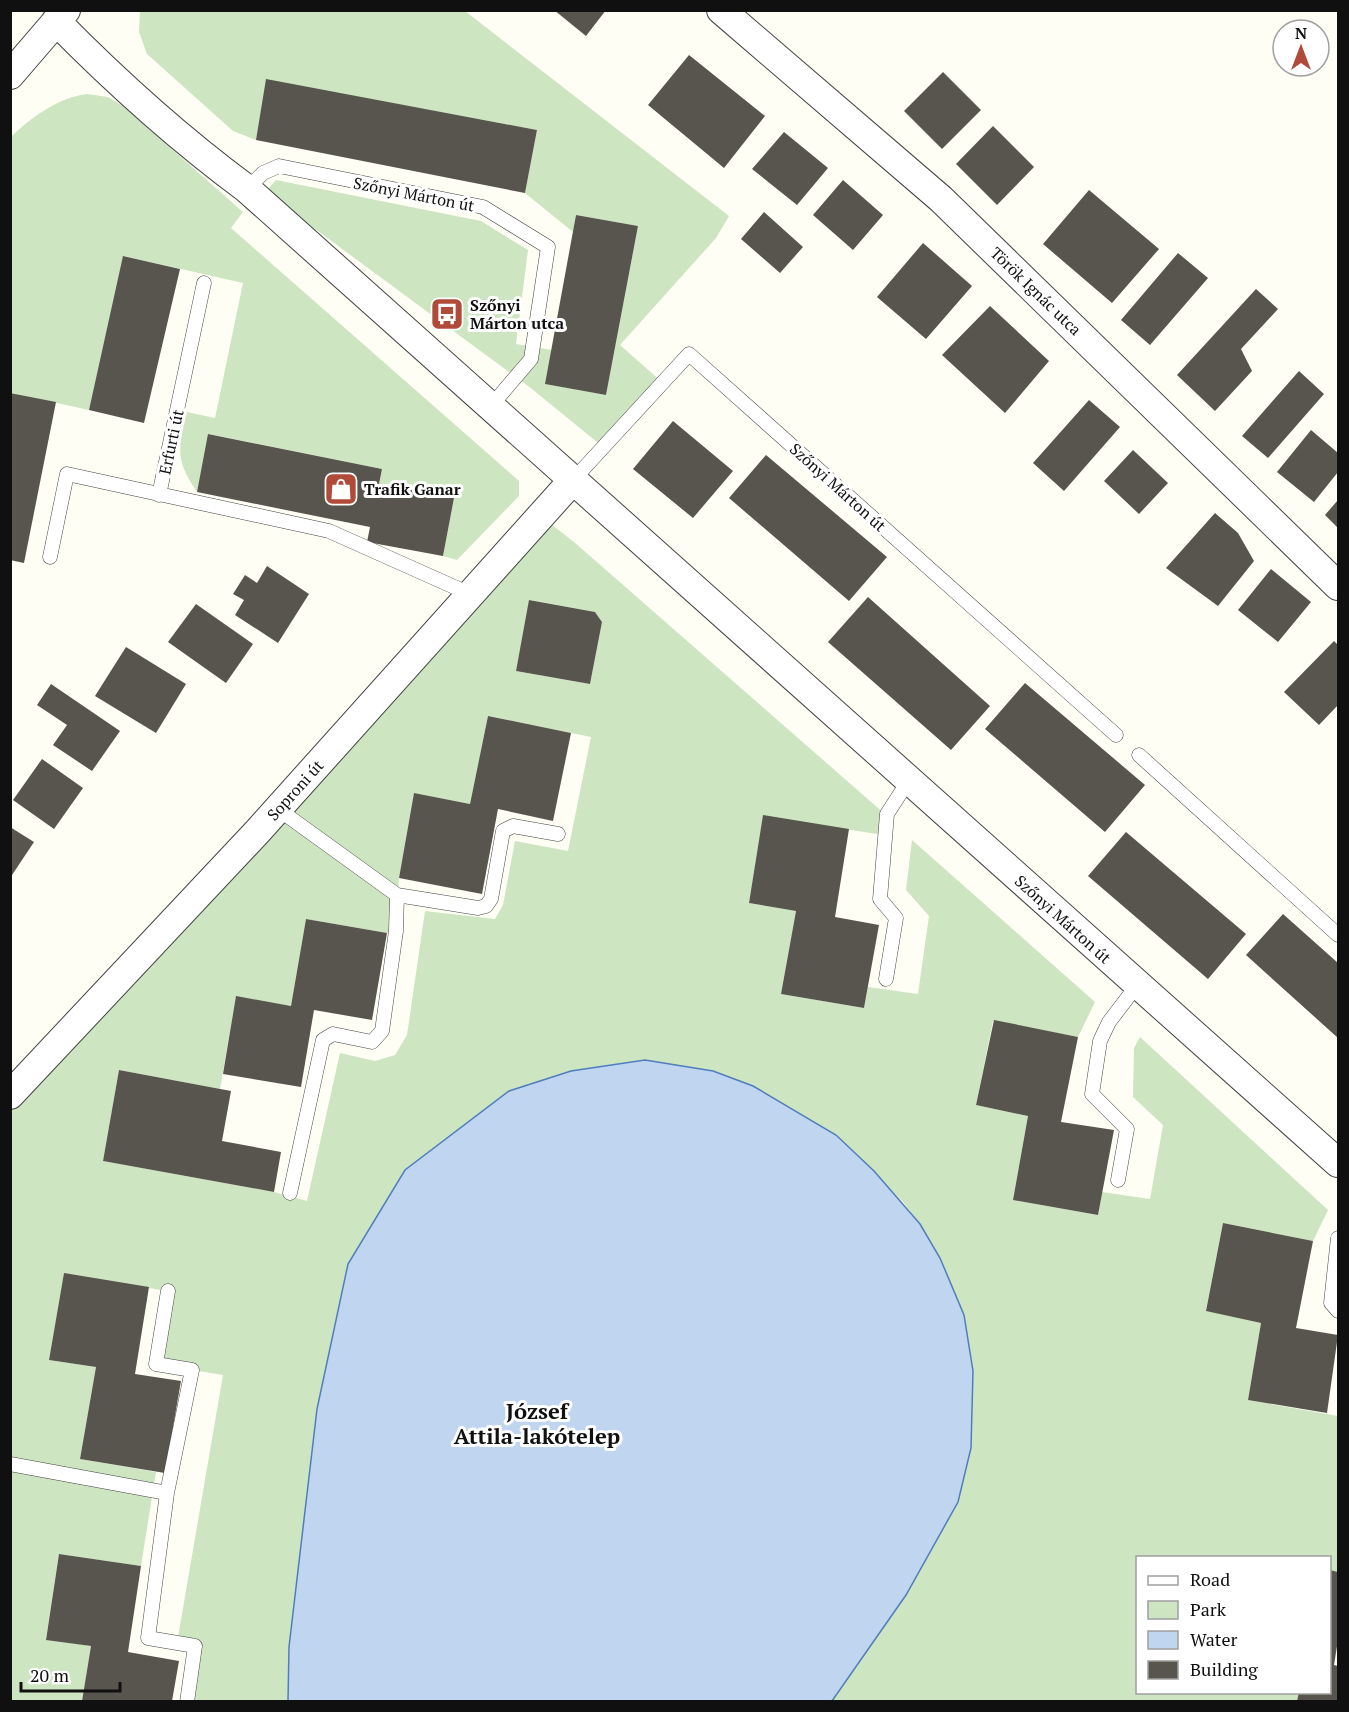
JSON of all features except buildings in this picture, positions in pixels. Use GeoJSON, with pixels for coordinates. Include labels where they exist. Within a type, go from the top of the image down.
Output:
{"type":"FeatureCollection","features":[{"type":"Feature","properties":{"kind":"street","name":"Török Ignác utca"},"geometry":{"type":"LineString","coordinates":[[721,10],[941,199],[1338,586]]}},
{"type":"Feature","properties":{"kind":"street"},"geometry":{"type":"LineString","coordinates":[[10,75],[61,16]]}},
{"type":"Feature","properties":{"kind":"street","name":"Szőnyi Márton út"},"geometry":{"type":"LineString","coordinates":[[61,16],[100,66],[184,143],[247,189],[1338,1163]]}},
{"type":"Feature","properties":{"kind":"street","name":"Soproni út"},"geometry":{"type":"LineString","coordinates":[[10,1095],[278,809],[573,480]]}},
{"type":"Feature","properties":{"kind":"lane","name":"Szőnyi Márton út"},"geometry":{"type":"LineString","coordinates":[[247,189],[263,172],[279,166],[483,207],[548,247],[531,359],[490,406]]}},
{"type":"Feature","properties":{"kind":"lane","name":"Erfurti út"},"geometry":{"type":"LineString","coordinates":[[50,557],[67,474],[159,495],[204,283]]}},
{"type":"Feature","properties":{"kind":"lane","name":"Szőnyi Márton út"},"geometry":{"type":"LineString","coordinates":[[573,480],[689,354],[1116,735]]}},
{"type":"Feature","properties":{"kind":"lane"},"geometry":{"type":"LineString","coordinates":[[159,495],[328,531],[470,594]]}},
{"type":"Feature","properties":{"kind":"lane"},"geometry":{"type":"LineString","coordinates":[[1139,755],[1338,935]]}},
{"type":"Feature","properties":{"kind":"lane"},"geometry":{"type":"LineString","coordinates":[[886,979],[896,918],[880,899],[883,835],[887,814],[909,780]]}},
{"type":"Feature","properties":{"kind":"lane"},"geometry":{"type":"LineString","coordinates":[[278,809],[397,895],[478,908],[486,906],[491,899],[503,831],[513,826],[558,834]]}},
{"type":"Feature","properties":{"kind":"lane"},"geometry":{"type":"LineString","coordinates":[[290,1193],[323,1040],[333,1034],[372,1042],[382,1031],[396,931],[397,895]]}},
{"type":"Feature","properties":{"kind":"lane"},"geometry":{"type":"LineString","coordinates":[[1118,1180],[1127,1129],[1092,1094],[1100,1041],[1109,1022],[1138,984]]}},
{"type":"Feature","properties":{"kind":"lane"},"geometry":{"type":"LineString","coordinates":[[1338,1238],[1331,1303],[1338,1311]]}},
{"type":"Feature","properties":{"kind":"lane"},"geometry":{"type":"LineString","coordinates":[[168,1291],[156,1364],[192,1370],[167,1493],[148,1638],[195,1646],[187,1701]]}},
{"type":"Feature","properties":{"kind":"lane"},"geometry":{"type":"LineString","coordinates":[[10,1464],[167,1493]]}},
{"type":"Feature","properties":{"kind":"green space"},"geometry":{"type":"Polygon","coordinates":[[[140,11],[465,11],[729,216],[716,238],[620,345],[663,383],[603,447],[532,389],[265,192],[276,180],[481,221],[528,250],[516,344],[552,350],[546,384],[606,395],[638,226],[576,215],[573,232],[525,193],[537,130],[267,80],[256,140],[233,131],[147,54],[139,32],[140,11]]]}},
{"type":"Feature","properties":{"kind":"green space"},"geometry":{"type":"Polygon","coordinates":[[[87,94],[108,97],[123,106],[243,212],[231,228],[519,481],[519,496],[457,560],[443,556],[454,498],[379,484],[382,469],[209,434],[197,492],[185,471],[180,454],[184,425],[187,412],[215,418],[243,283],[124,256],[89,410],[11,393],[10,138],[27,123],[56,104],[87,94]]]}},
{"type":"Feature","properties":{"kind":"green space"},"geometry":{"type":"Polygon","coordinates":[[[542,517],[574,542],[886,815],[883,835],[763,816],[749,903],[796,911],[781,994],[864,1008],[868,987],[918,994],[929,916],[906,890],[912,840],[1095,1002],[1078,1037],[993,1021],[976,1105],[1028,1116],[1013,1200],[1098,1215],[1102,1192],[1150,1199],[1163,1125],[1133,1097],[1134,1048],[1140,1037],[1328,1210],[1313,1241],[1223,1223],[1206,1310],[1261,1323],[1248,1400],[1338,1416],[1338,1572],[1331,1570],[1331,1556],[1136,1556],[1136,1694],[1299,1694],[1297,1701],[832,1701],[906,1595],[971,1448],[973,1371],[964,1315],[940,1258],[920,1224],[903,1202],[836,1135],[571,1071],[509,1091],[405,1170],[348,1264],[317,1409],[289,1647],[288,1701],[187,1701],[195,1647],[177,1643],[223,1375],[156,1364],[167,1291],[64,1274],[49,1360],[96,1367],[80,1459],[156,1472],[141,1566],[59,1554],[46,1639],[91,1646],[82,1701],[11,1701],[10,1096],[542,517]],[[530,600],[516,671],[590,684],[602,622],[595,612],[530,600]],[[488,716],[470,804],[414,793],[399,878],[396,931],[387,933],[306,919],[291,1006],[236,997],[220,1089],[119,1070],[103,1161],[274,1192],[307,1201],[340,1053],[375,1061],[395,1055],[407,1035],[425,911],[495,919],[503,905],[515,841],[568,851],[591,737],[488,716]]]}},
{"type":"Feature","properties":{"kind":"water"},"geometry":{"type":"Polygon","coordinates":[[[645,1060],[713,1071],[753,1086],[836,1135],[874,1171],[920,1224],[940,1258],[964,1315],[973,1371],[971,1448],[958,1502],[906,1595],[832,1701],[288,1701],[289,1647],[317,1409],[348,1264],[405,1170],[509,1091],[571,1071],[645,1060]]]}},
{"type":"Feature","properties":{"kind":"place","name":"Szőnyi Márton utca"},"geometry":{"type":"Point","coordinates":[447,314]}},
{"type":"Feature","properties":{"kind":"place","name":"Trafik Ganar"},"geometry":{"type":"Point","coordinates":[341,489]}},
{"type":"Feature","properties":{"kind":"district","name":"József Attila-lakótelep"},"geometry":{"type":"Point","coordinates":[537,1424]}}]}
